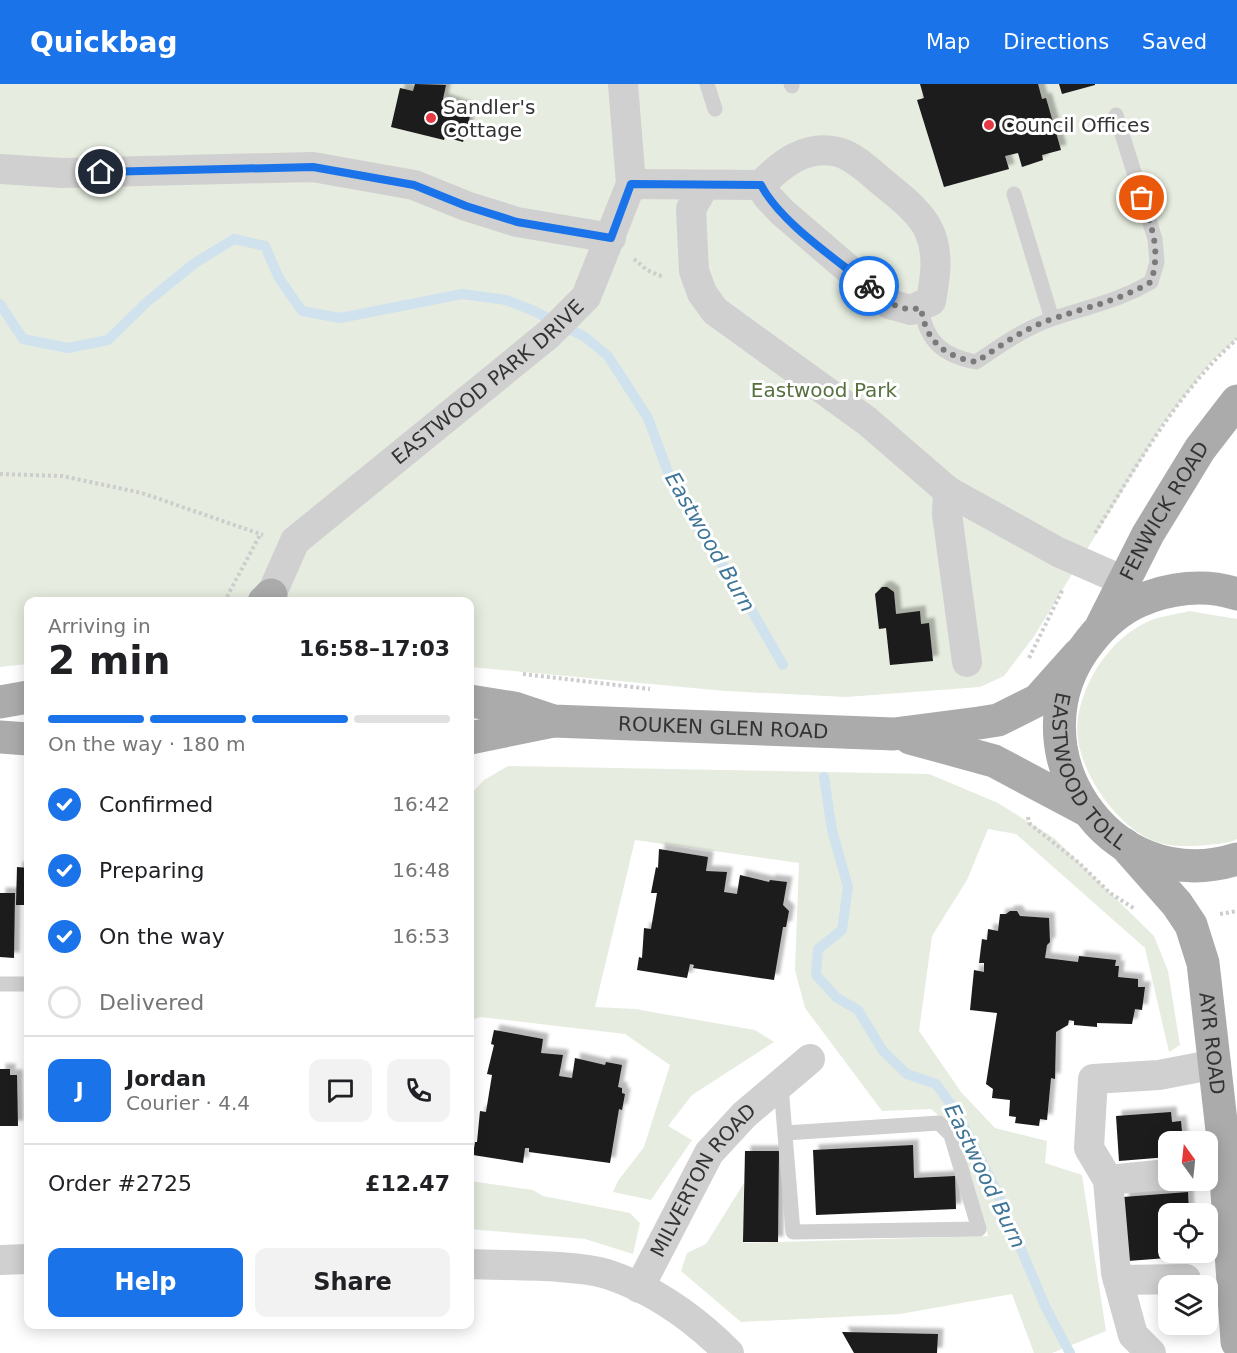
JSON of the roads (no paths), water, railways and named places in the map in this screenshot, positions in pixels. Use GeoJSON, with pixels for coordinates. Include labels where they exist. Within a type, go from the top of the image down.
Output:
{"type":"FeatureCollection","features":[{"type":"Feature","properties":{"kind":"main road","name":"FENWICK ROAD"},"geometry":{"type":"LineString","coordinates":[[1102,626],[1148,534],[1200,450],[1237,401]]}},
{"type":"Feature","properties":{"kind":"main road","name":"EASTWOOD TOLL"},"geometry":{"type":"LineString","coordinates":[[1237,594],[1213,589],[1168,591],[1132,605],[1102,626],[1079,654],[1062,698],[1059,735],[1068,778],[1086,810],[1124,844],[1141,853],[1178,864],[1204,865],[1237,859]]}},
{"type":"Feature","properties":{"kind":"main road","name":"ROUKEN GLEN ROAD"},"geometry":{"type":"LineString","coordinates":[[474,702],[514,708],[553,721],[894,734],[998,720],[1016,713],[1038,700],[1079,654]]}},
{"type":"Feature","properties":{"kind":"main road"},"geometry":{"type":"LineString","coordinates":[[0,705],[24,698]]}},
{"type":"Feature","properties":{"kind":"main road"},"geometry":{"type":"LineString","coordinates":[[0,705],[24,705]]}},
{"type":"Feature","properties":{"kind":"main road","name":"ROUKEN GLEN ROAD"},"geometry":{"type":"LineString","coordinates":[[474,737],[512,732],[553,721]]}},
{"type":"Feature","properties":{"kind":"main road","name":"ROUKEN GLEN ROAD"},"geometry":{"type":"LineString","coordinates":[[894,734],[994,761],[1086,810]]}},
{"type":"Feature","properties":{"kind":"main road"},"geometry":{"type":"LineString","coordinates":[[0,737],[24,739]]}},
{"type":"Feature","properties":{"kind":"main road","name":"AYR ROAD"},"geometry":{"type":"LineString","coordinates":[[1124,844],[1177,904],[1191,925],[1203,963],[1216,1064],[1233,1246],[1237,1342]]}},
{"type":"Feature","properties":{"kind":"street","name":"EASTWOOD PARK DRIVE"},"geometry":{"type":"LineString","coordinates":[[269,597],[295,541],[549,334],[586,297],[631,184],[623,84]]}},
{"type":"Feature","properties":{"kind":"street"},"geometry":{"type":"LineString","coordinates":[[631,184],[761,185],[780,165],[805,153],[838,152],[863,166],[904,199],[930,232],[936,276],[931,301],[921,308],[911,310],[889,304],[782,212],[767,196],[761,185]]}},
{"type":"Feature","properties":{"kind":"street"},"geometry":{"type":"LineString","coordinates":[[0,169],[62,173],[313,167],[414,185],[466,206],[517,222],[611,238]]}},
{"type":"Feature","properties":{"kind":"street"},"geometry":{"type":"LineString","coordinates":[[704,186],[692,209],[694,271],[702,293],[715,311],[867,421],[948,491],[1058,552],[1124,581]]}},
{"type":"Feature","properties":{"kind":"street"},"geometry":{"type":"LineString","coordinates":[[948,491],[947,514],[967,662]]}},
{"type":"Feature","properties":{"kind":"street","name":"MILVERTON ROAD"},"geometry":{"type":"LineString","coordinates":[[639,1288],[709,1153],[744,1115],[782,1086],[810,1059]]}},
{"type":"Feature","properties":{"kind":"street"},"geometry":{"type":"LineString","coordinates":[[1151,1353],[1133,1335],[1118,1280],[1108,1180],[1089,1148],[1093,1079],[1159,1075],[1216,1064]]}},
{"type":"Feature","properties":{"kind":"street"},"geometry":{"type":"LineString","coordinates":[[1108,1180],[1158,1175]]}},
{"type":"Feature","properties":{"kind":"street"},"geometry":{"type":"LineString","coordinates":[[0,1260],[24,1259]]}},
{"type":"Feature","properties":{"kind":"street"},"geometry":{"type":"LineString","coordinates":[[474,1264],[578,1270],[606,1274],[639,1288],[681,1311],[729,1353]]}},
{"type":"Feature","properties":{"kind":"street"},"geometry":{"type":"LineString","coordinates":[[1118,1280],[1158,1279]]}},
{"type":"Feature","properties":{"kind":"lane"},"geometry":{"type":"LineString","coordinates":[[708,84],[715,109]]}},
{"type":"Feature","properties":{"kind":"lane"},"geometry":{"type":"LineString","coordinates":[[921,308],[923,321],[937,345],[954,358],[976,362],[1027,331],[1052,319],[1125,297],[1151,282],[1157,262],[1155,239],[1116,115]]}},
{"type":"Feature","properties":{"kind":"lane"},"geometry":{"type":"LineString","coordinates":[[1014,194],[1052,319]]}},
{"type":"Feature","properties":{"kind":"lane"},"geometry":{"type":"LineString","coordinates":[[0,984],[24,984]]}},
{"type":"Feature","properties":{"kind":"lane","name":"MILVERTON ROAD"},"geometry":{"type":"LineString","coordinates":[[782,1086],[785,1133],[793,1232],[979,1229],[951,1135],[939,1123],[785,1133]]}},
{"type":"Feature","properties":{"kind":"waterway","name":"Eastwood Burn"},"geometry":{"type":"LineString","coordinates":[[0,304],[23,339],[68,348],[108,340],[148,301],[195,263],[234,239],[265,246],[279,278],[302,311],[340,318],[462,294],[506,300],[532,310],[585,337],[608,356],[648,418],[673,486],[703,537],[740,590],[783,665]]}},
{"type":"Feature","properties":{"kind":"waterway","name":"Eastwood Burn"},"geometry":{"type":"LineString","coordinates":[[824,777],[832,830],[848,887],[842,930],[818,949],[816,975],[837,998],[858,1010],[883,1051],[907,1074],[936,1084],[958,1114],[995,1188],[1046,1308],[1070,1353]]}},
{"type":"Feature","properties":{"kind":"place","name":"Sandler's Cottage"},"geometry":{"type":"Point","coordinates":[431,118]}},
{"type":"Feature","properties":{"kind":"place","name":"Council Offices"},"geometry":{"type":"Point","coordinates":[989,125]}},
{"type":"Feature","properties":{"kind":"park label","name":"Eastwood Park"},"geometry":{"type":"Point","coordinates":[824,390]}}]}
